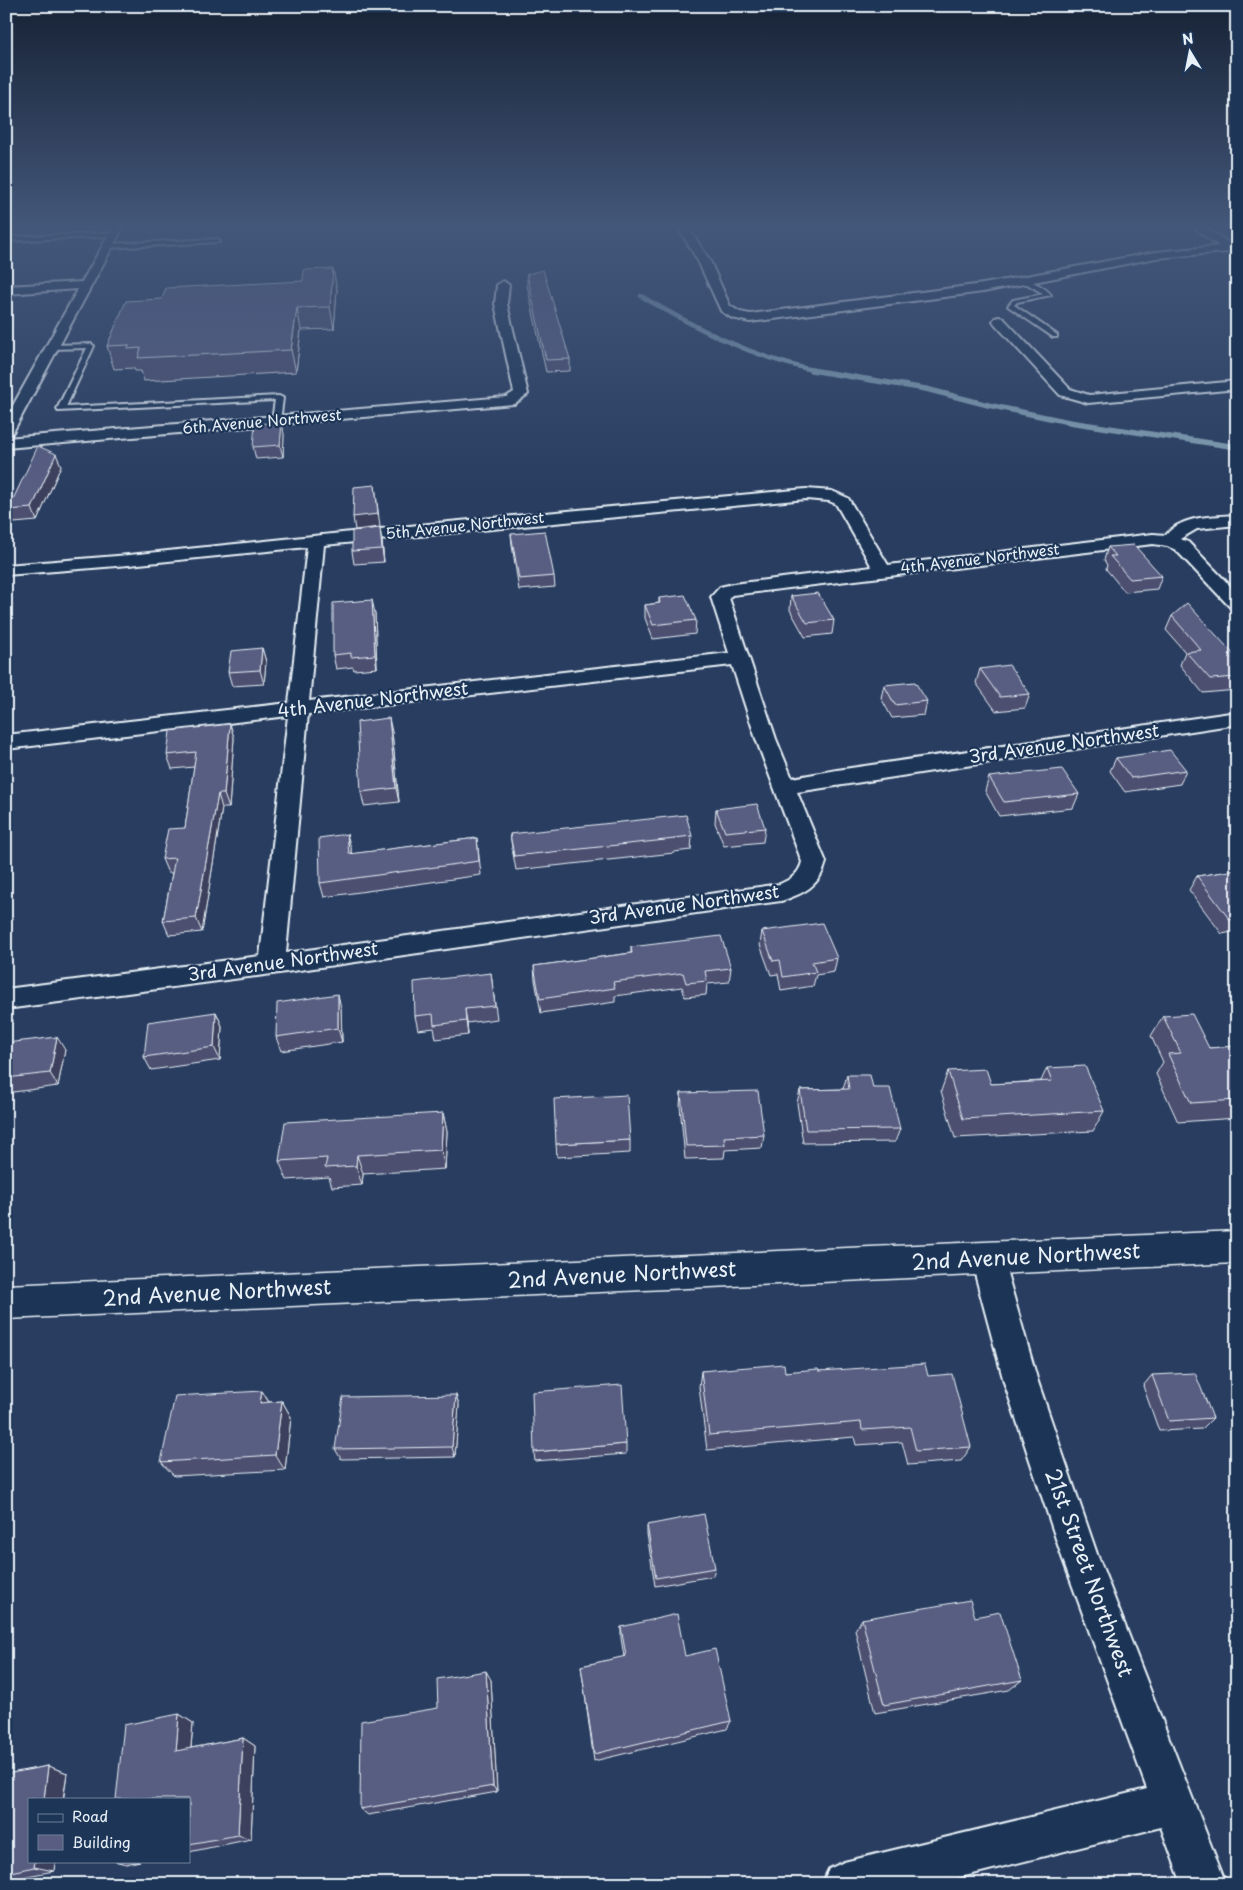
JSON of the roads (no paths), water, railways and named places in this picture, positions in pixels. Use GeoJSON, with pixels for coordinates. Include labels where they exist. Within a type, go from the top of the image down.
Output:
{"type":"FeatureCollection","features":[{"type":"Feature","properties":{"kind":"main road","name":"2nd Avenue Northwest"},"geometry":{"type":"LineString","coordinates":[[6,1302],[1237,1247]]}},
{"type":"Feature","properties":{"kind":"street"},"geometry":{"type":"LineString","coordinates":[[6,432],[69,315]]}},
{"type":"Feature","properties":{"kind":"street","name":"6th Avenue Northwest"},"geometry":{"type":"LineString","coordinates":[[6,443],[509,401],[521,394],[503,315]]}},
{"type":"Feature","properties":{"kind":"street"},"geometry":{"type":"LineString","coordinates":[[739,315],[763,317],[776,315]]}},
{"type":"Feature","properties":{"kind":"street"},"geometry":{"type":"LineString","coordinates":[[999,321],[1065,392],[1088,399],[1237,385]]}},
{"type":"Feature","properties":{"kind":"street","name":"5th Avenue Northwest"},"geometry":{"type":"LineString","coordinates":[[6,570],[438,528],[818,494],[832,496],[842,501],[883,571]]}},
{"type":"Feature","properties":{"kind":"street"},"geometry":{"type":"LineString","coordinates":[[1237,520],[1182,528],[1170,541],[1182,546],[1194,557],[1237,604]]}},
{"type":"Feature","properties":{"kind":"street","name":"4th Avenue Northwest"},"geometry":{"type":"LineString","coordinates":[[6,742],[740,658],[720,597],[726,591],[733,589],[1153,539],[1170,541]]}},
{"type":"Feature","properties":{"kind":"street"},"geometry":{"type":"LineString","coordinates":[[272,964],[316,541]]}},
{"type":"Feature","properties":{"kind":"street"},"geometry":{"type":"LineString","coordinates":[[740,658],[766,739],[784,787]]}},
{"type":"Feature","properties":{"kind":"street","name":"3rd Avenue Northwest"},"geometry":{"type":"LineString","coordinates":[[6,999],[272,964],[781,892],[793,888],[808,877],[814,862],[784,787],[837,777],[1237,718]]}},
{"type":"Feature","properties":{"kind":"street","name":"21st Street Northwest"},"geometry":{"type":"LineString","coordinates":[[987,1259],[1022,1382],[1079,1554],[1204,1884]]}},
{"type":"Feature","properties":{"kind":"street"},"geometry":{"type":"LineString","coordinates":[[844,1884],[1174,1803]]}},
{"type":"Feature","properties":{"kind":"lane"},"geometry":{"type":"LineString","coordinates":[[1024,315],[1055,336]]}},
{"type":"Feature","properties":{"kind":"lane"},"geometry":{"type":"LineString","coordinates":[[52,347],[91,346],[61,409],[279,398],[276,420]]}},
{"type":"Feature","properties":{"kind":"waterway"},"geometry":{"type":"LineString","coordinates":[[676,315],[748,350],[817,371]]}},
{"type":"Feature","properties":{"kind":"waterway"},"geometry":{"type":"LineString","coordinates":[[811,370],[817,371]]}},
{"type":"Feature","properties":{"kind":"waterway"},"geometry":{"type":"LineString","coordinates":[[817,371],[926,389],[988,405],[1069,422],[1237,447]]}}]}
